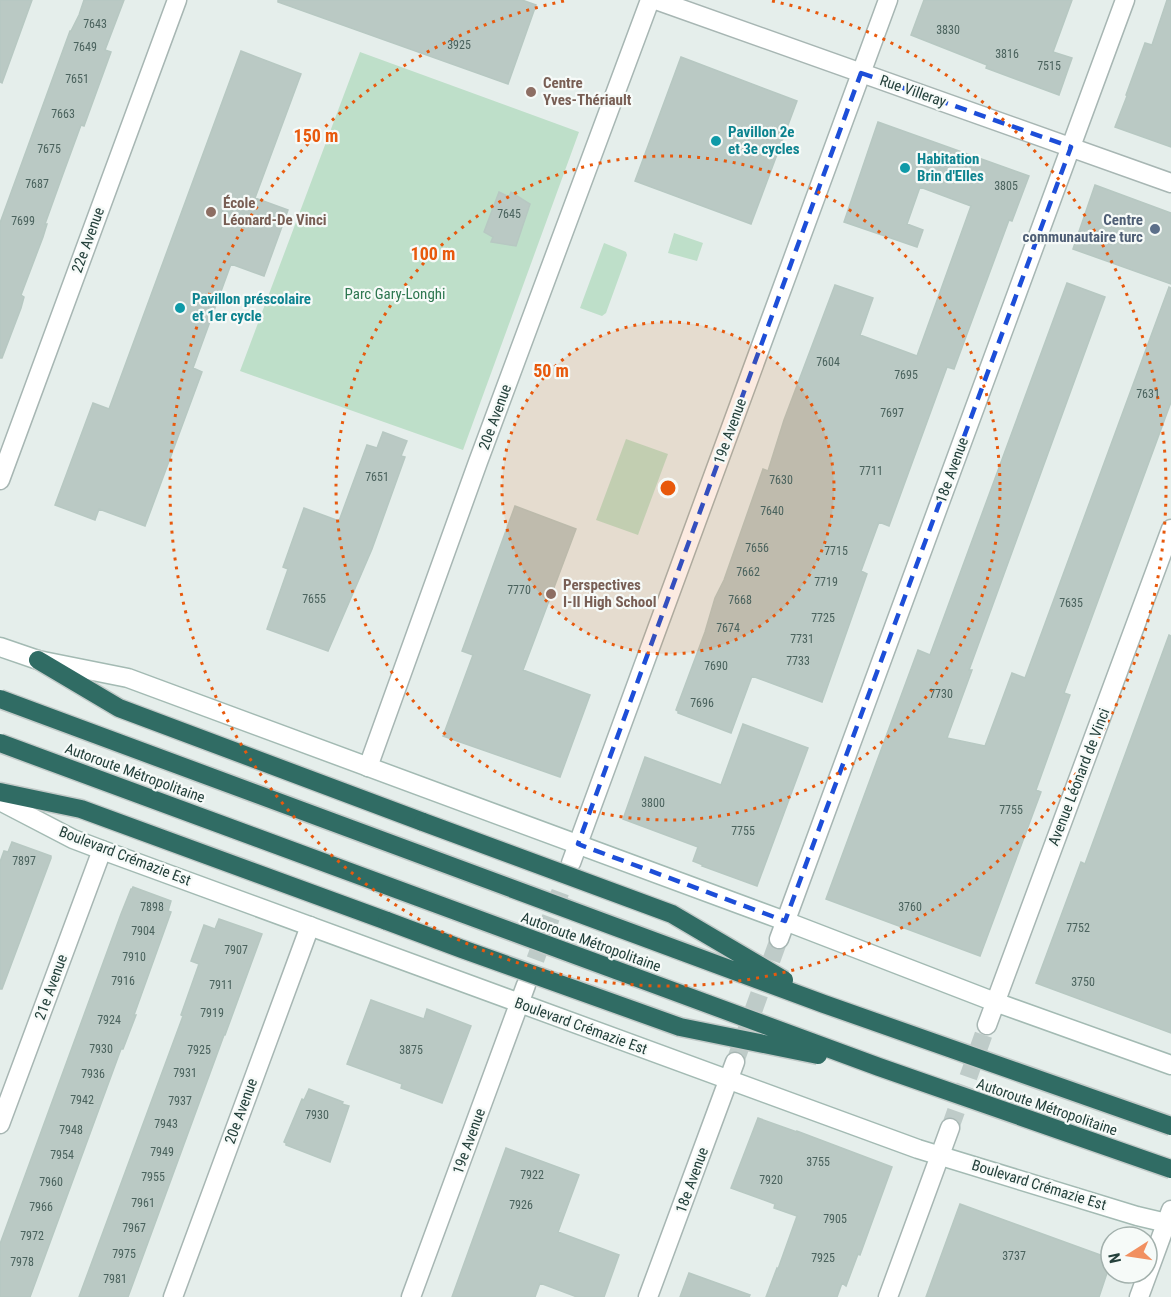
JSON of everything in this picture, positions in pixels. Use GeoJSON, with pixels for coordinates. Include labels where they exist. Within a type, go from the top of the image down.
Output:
{"type":"FeatureCollection","features":[{"type":"Feature","properties":{"kind":"highway"},"geometry":{"type":"LineString","coordinates":[[38,660],[119,708],[672,914],[824,1004]]}},
{"type":"Feature","properties":{"kind":"highway","name":"Autoroute Métropolitaine"},"geometry":{"type":"LineString","coordinates":[[0,699],[824,1004],[1171,1126]]}},
{"type":"Feature","properties":{"kind":"highway","name":"Autoroute Métropolitaine"},"geometry":{"type":"LineString","coordinates":[[0,742],[879,1067],[1171,1169]]}},
{"type":"Feature","properties":{"kind":"highway"},"geometry":{"type":"LineString","coordinates":[[0,792],[81,809],[462,950],[680,1027],[879,1067]]}},
{"type":"Feature","properties":{"kind":"street","name":"22e Avenue"},"geometry":{"type":"LineString","coordinates":[[0,480],[177,0]]}},
{"type":"Feature","properties":{"kind":"street","name":"20e Avenue"},"geometry":{"type":"LineString","coordinates":[[368,767],[478,462],[650,0]]}},
{"type":"Feature","properties":{"kind":"street","name":"Rue Villeray"},"geometry":{"type":"LineString","coordinates":[[656,0],[1171,183]]}},
{"type":"Feature","properties":{"kind":"street","name":"19e Avenue"},"geometry":{"type":"LineString","coordinates":[[572,862],[888,0]]}},
{"type":"Feature","properties":{"kind":"street","name":"18e Avenue"},"geometry":{"type":"LineString","coordinates":[[779,939],[1125,0]]}},
{"type":"Feature","properties":{"kind":"street","name":"Avenue Léonard de Vinci"},"geometry":{"type":"LineString","coordinates":[[987,1025],[1171,530]]}},
{"type":"Feature","properties":{"kind":"street"},"geometry":{"type":"LineString","coordinates":[[0,647],[38,660],[128,678],[785,921],[995,1002],[1171,1065]]}},
{"type":"Feature","properties":{"kind":"street","name":"Boulevard Crémazie Est"},"geometry":{"type":"LineString","coordinates":[[0,801],[74,839],[102,850],[918,1149],[1137,1216],[1169,1219]]}},
{"type":"Feature","properties":{"kind":"street","name":"21e Avenue"},"geometry":{"type":"LineString","coordinates":[[0,1124],[102,850]]}},
{"type":"Feature","properties":{"kind":"street","name":"20e Avenue"},"geometry":{"type":"LineString","coordinates":[[173,1297],[310,926]]}},
{"type":"Feature","properties":{"kind":"street","name":"19e Avenue"},"geometry":{"type":"LineString","coordinates":[[411,1297],[526,985]]}},
{"type":"Feature","properties":{"kind":"street","name":"18e Avenue"},"geometry":{"type":"LineString","coordinates":[[648,1297],[735,1062]]}},
{"type":"Feature","properties":{"kind":"street"},"geometry":{"type":"LineString","coordinates":[[888,1297],[950,1128]]}},
{"type":"Feature","properties":{"kind":"street"},"geometry":{"type":"LineString","coordinates":[[1139,1297],[1169,1219]]}},
{"type":"Feature","properties":{"kind":"highlighted area"},"geometry":{"type":"Polygon","coordinates":[[[861,73],[1071,147],[785,921],[578,844],[861,73]]]}},
{"type":"Feature","properties":{"kind":"green space","name":"Parc Gary-Longhi"},"geometry":{"type":"Polygon","coordinates":[[[360,52],[579,132],[463,450],[240,371],[360,52]]]}},
{"type":"Feature","properties":{"kind":"green space"},"geometry":{"type":"Polygon","coordinates":[[[674,233],[703,243],[697,261],[668,253],[674,233]]]}},
{"type":"Feature","properties":{"kind":"green space"},"geometry":{"type":"Polygon","coordinates":[[[604,243],[626,252],[627,255],[606,313],[602,316],[580,308],[604,243]]]}},
{"type":"Feature","properties":{"kind":"green space"},"geometry":{"type":"Polygon","coordinates":[[[626,439],[668,454],[638,535],[596,520],[626,439]]]}},
{"type":"Feature","properties":{"kind":"building"},"geometry":{"type":"Polygon","coordinates":[[[0,0],[32,0],[2,83],[0,82],[0,0]]]}},
{"type":"Feature","properties":{"kind":"building"},"geometry":{"type":"Polygon","coordinates":[[[84,0],[124,0],[105,50],[111,52],[84,126],[81,125],[63,174],[21,295],[24,297],[21,308],[2,358],[0,358],[0,223],[70,31],[84,0]]]}},
{"type":"Feature","properties":{"kind":"building"},"geometry":{"type":"Polygon","coordinates":[[[278,0],[522,0],[536,5],[508,84],[278,2],[278,0]]]}},
{"type":"Feature","properties":{"kind":"building"},"geometry":{"type":"Polygon","coordinates":[[[924,0],[1072,0],[1053,52],[1072,58],[1059,95],[986,68],[987,65],[911,35],[924,0]]]}},
{"type":"Feature","properties":{"kind":"building"},"geometry":{"type":"Polygon","coordinates":[[[1167,0],[1171,0],[1171,147],[1115,127],[1145,43],[1152,45],[1167,0]]]}},
{"type":"Feature","properties":{"kind":"building","name":"Pavillon préscolaire et 1er cycle"},"geometry":{"type":"Polygon","coordinates":[[[241,51],[301,74],[255,198],[288,210],[264,276],[231,264],[193,368],[202,372],[145,526],[99,509],[95,520],[55,505],[93,403],[109,409],[241,51]]]}},
{"type":"Feature","properties":{"kind":"building","name":"Pavillon 2e et 3e cycles"},"geometry":{"type":"Polygon","coordinates":[[[681,57],[797,101],[751,224],[635,181],[681,57]]]}},
{"type":"Feature","properties":{"kind":"building"},"geometry":{"type":"Polygon","coordinates":[[[878,122],[1029,176],[1012,221],[1009,220],[954,369],[947,367],[889,526],[879,522],[861,571],[867,574],[822,702],[752,676],[731,733],[678,713],[676,710],[763,469],[768,471],[784,420],[835,285],[873,298],[860,335],[917,356],[971,206],[920,187],[907,224],[923,230],[917,247],[844,222],[878,122]]]}},
{"type":"Feature","properties":{"kind":"building","name":"Centre communautaire turc"},"geometry":{"type":"Polygon","coordinates":[[[1095,185],[1171,213],[1171,284],[1073,249],[1095,185]]]}},
{"type":"Feature","properties":{"kind":"building"},"geometry":{"type":"Polygon","coordinates":[[[499,192],[509,197],[511,192],[530,204],[516,246],[491,242],[493,237],[484,232],[499,192]]]}},
{"type":"Feature","properties":{"kind":"building"},"geometry":{"type":"Polygon","coordinates":[[[1067,283],[1105,297],[969,670],[972,670],[947,738],[985,746],[1012,673],[1025,678],[1169,287],[1171,288],[1171,402],[1064,693],[1070,695],[1036,790],[1041,792],[980,956],[826,899],[918,650],[930,655],[1067,283]]]}},
{"type":"Feature","properties":{"kind":"building"},"geometry":{"type":"Polygon","coordinates":[[[383,432],[407,441],[401,456],[405,457],[372,549],[328,651],[267,629],[288,569],[283,567],[304,508],[339,521],[367,445],[377,448],[383,432]]]}},
{"type":"Feature","properties":{"kind":"building"},"geometry":{"type":"Polygon","coordinates":[[[515,506],[576,529],[523,670],[590,695],[560,777],[443,736],[473,655],[462,651],[515,506]]]}},
{"type":"Feature","properties":{"kind":"building"},"geometry":{"type":"Polygon","coordinates":[[[1169,635],[1171,636],[1171,1033],[1036,983],[1081,862],[1085,864],[1169,635]]]}},
{"type":"Feature","properties":{"kind":"building"},"geometry":{"type":"Polygon","coordinates":[[[743,724],[808,748],[757,886],[693,861],[698,847],[623,819],[645,757],[721,785],[743,724]]]}},
{"type":"Feature","properties":{"kind":"building"},"geometry":{"type":"Polygon","coordinates":[[[12,842],[51,856],[51,858],[2,989],[0,989],[0,862],[4,851],[8,852],[12,842]]]}},
{"type":"Feature","properties":{"kind":"building"},"geometry":{"type":"Polygon","coordinates":[[[133,887],[171,901],[168,911],[171,912],[134,1015],[136,1015],[123,1049],[121,1049],[30,1297],[0,1297],[0,1244],[121,914],[133,887]]]}},
{"type":"Feature","properties":{"kind":"building"},"geometry":{"type":"Polygon","coordinates":[[[219,919],[262,934],[128,1297],[79,1297],[183,1016],[181,1015],[199,964],[191,961],[204,925],[215,929],[219,919]]]}},
{"type":"Feature","properties":{"kind":"building"},"geometry":{"type":"Polygon","coordinates":[[[371,1000],[424,1019],[427,1009],[471,1026],[442,1103],[401,1088],[402,1084],[347,1064],[371,1000]]]}},
{"type":"Feature","properties":{"kind":"building"},"geometry":{"type":"Polygon","coordinates":[[[309,1089],[349,1106],[330,1162],[286,1145],[284,1142],[302,1099],[304,1100],[309,1089]]]}},
{"type":"Feature","properties":{"kind":"building"},"geometry":{"type":"Polygon","coordinates":[[[758,1118],[892,1167],[860,1255],[858,1254],[846,1286],[842,1283],[837,1297],[766,1297],[797,1216],[774,1208],[775,1204],[731,1188],[758,1118]]]}},
{"type":"Feature","properties":{"kind":"building"},"geometry":{"type":"Polygon","coordinates":[[[506,1148],[579,1175],[558,1232],[619,1255],[604,1297],[577,1297],[540,1283],[535,1297],[452,1297],[506,1148]]]}},
{"type":"Feature","properties":{"kind":"building"},"geometry":{"type":"Polygon","coordinates":[[[960,1204],[1099,1255],[1099,1285],[1103,1285],[1099,1297],[926,1297],[960,1204]]]}},
{"type":"Feature","properties":{"kind":"building"},"geometry":{"type":"Polygon","coordinates":[[[689,1273],[750,1295],[749,1297],[680,1297],[689,1273]]]}},
{"type":"Feature","properties":{"kind":"tunnel"},"geometry":{"type":"LineString","coordinates":[[526,985],[571,863]]}},
{"type":"Feature","properties":{"kind":"tunnel"},"geometry":{"type":"LineString","coordinates":[[735,1062],[779,939]]}},
{"type":"Feature","properties":{"kind":"tunnel"},"geometry":{"type":"LineString","coordinates":[[950,1128],[987,1025]]}},
{"type":"Feature","properties":{"kind":"place","name":"Centre Yves-Thériault"},"geometry":{"type":"Point","coordinates":[531,92]}},
{"type":"Feature","properties":{"kind":"place","name":"Pavillon 2e et 3e cycles"},"geometry":{"type":"Point","coordinates":[716,141]}},
{"type":"Feature","properties":{"kind":"place","name":"Habitation Brin d'Elles"},"geometry":{"type":"Point","coordinates":[905,168]}},
{"type":"Feature","properties":{"kind":"place","name":"École Léonard-De Vinci"},"geometry":{"type":"Point","coordinates":[211,212]}},
{"type":"Feature","properties":{"kind":"place","name":"Centre communautaire turc"},"geometry":{"type":"Point","coordinates":[1155,229]}},
{"type":"Feature","properties":{"kind":"place","name":"Pavillon préscolaire et 1er cycle"},"geometry":{"type":"Point","coordinates":[180,308]}},
{"type":"Feature","properties":{"kind":"place","name":"Perspectives I-II High School"},"geometry":{"type":"Point","coordinates":[551,594]}}]}
